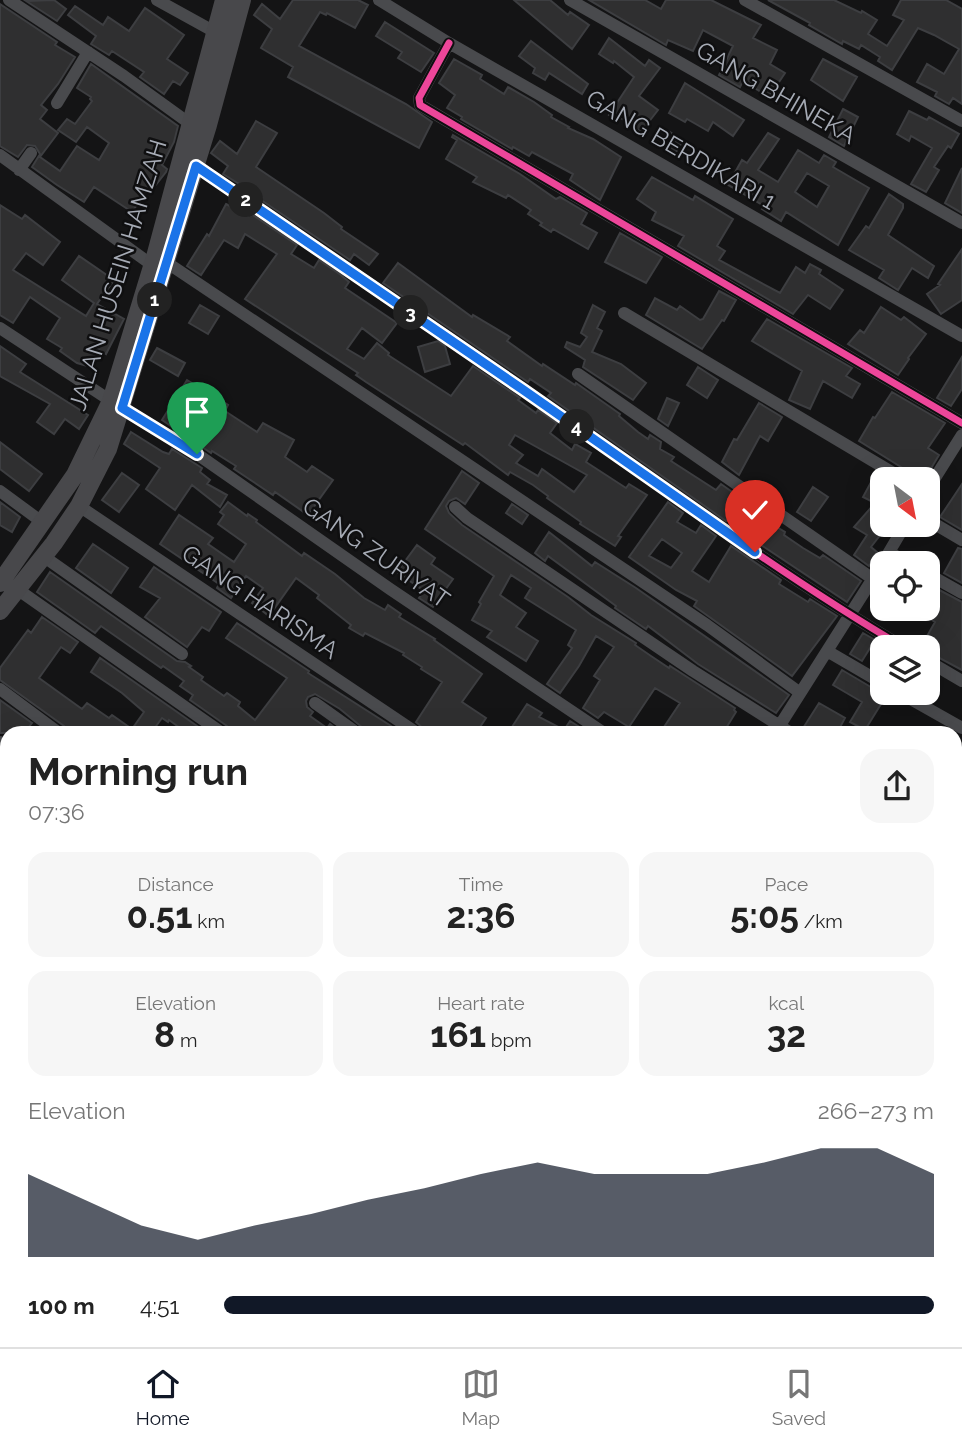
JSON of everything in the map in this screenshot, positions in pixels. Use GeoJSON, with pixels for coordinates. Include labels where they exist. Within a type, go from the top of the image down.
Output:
{"type":"FeatureCollection","features":[{"type":"Feature","properties":{"kind":"street"},"geometry":{"type":"LineString","coordinates":[[9,0],[189,123]]}},
{"type":"Feature","properties":{"kind":"street"},"geometry":{"type":"LineString","coordinates":[[157,0],[215,32]]}},
{"type":"Feature","properties":{"kind":"street","name":"JALAN HUSEIN HAMZAH"},"geometry":{"type":"LineString","coordinates":[[159,263],[189,123],[224,0]]}},
{"type":"Feature","properties":{"kind":"street","name":"JALAN HUSEIN HAMZAH"},"geometry":{"type":"LineString","coordinates":[[8,586],[43,556],[79,506],[108,449],[116,405],[159,263],[196,166],[242,0]]}},
{"type":"Feature","properties":{"kind":"street","name":"GANG BERDIKARI 1"},"geometry":{"type":"LineString","coordinates":[[379,0],[449,43],[962,336]]}},
{"type":"Feature","properties":{"kind":"street","name":"GANG BHINEKA"},"geometry":{"type":"LineString","coordinates":[[570,0],[962,223]]}},
{"type":"Feature","properties":{"kind":"street"},"geometry":{"type":"LineString","coordinates":[[745,0],[962,121]]}},
{"type":"Feature","properties":{"kind":"street"},"geometry":{"type":"LineString","coordinates":[[449,43],[419,98],[420,105],[962,423]]}},
{"type":"Feature","properties":{"kind":"street"},"geometry":{"type":"LineString","coordinates":[[57,103],[88,52]]}},
{"type":"Feature","properties":{"kind":"street"},"geometry":{"type":"LineString","coordinates":[[19,170],[31,153]]}},
{"type":"Feature","properties":{"kind":"street"},"geometry":{"type":"LineString","coordinates":[[0,155],[707,625],[799,692]]}},
{"type":"Feature","properties":{"kind":"street"},"geometry":{"type":"LineString","coordinates":[[196,166],[755,552],[883,635]]}},
{"type":"Feature","properties":{"kind":"street"},"geometry":{"type":"LineString","coordinates":[[624,313],[883,467]]}},
{"type":"Feature","properties":{"kind":"street","name":"GANG ZURIYAT"},"geometry":{"type":"LineString","coordinates":[[0,328],[116,405],[197,454],[390,589],[594,726]]}},
{"type":"Feature","properties":{"kind":"street"},"geometry":{"type":"LineString","coordinates":[[578,374],[870,577]]}},
{"type":"Feature","properties":{"kind":"street","name":"JALAN HUSEIN HAMZAH"},"geometry":{"type":"LineString","coordinates":[[0,611],[8,586],[42,522],[75,475],[116,405]]}},
{"type":"Feature","properties":{"kind":"street"},"geometry":{"type":"LineString","coordinates":[[940,470],[962,435]]}},
{"type":"Feature","properties":{"kind":"street"},"geometry":{"type":"LineString","coordinates":[[0,491],[42,522]]}},
{"type":"Feature","properties":{"kind":"street","name":"GANG HARISMA"},"geometry":{"type":"LineString","coordinates":[[79,506],[407,726]]}},
{"type":"Feature","properties":{"kind":"street"},"geometry":{"type":"LineString","coordinates":[[455,507],[467,518],[771,726]]}},
{"type":"Feature","properties":{"kind":"street"},"geometry":{"type":"LineString","coordinates":[[940,527],[962,540]]}},
{"type":"Feature","properties":{"kind":"street"},"geometry":{"type":"LineString","coordinates":[[43,556],[182,654]]}},
{"type":"Feature","properties":{"kind":"street"},"geometry":{"type":"LineString","coordinates":[[940,581],[962,593]]}},
{"type":"Feature","properties":{"kind":"street"},"geometry":{"type":"LineString","coordinates":[[779,726],[870,584]]}},
{"type":"Feature","properties":{"kind":"street"},"geometry":{"type":"LineString","coordinates":[[8,586],[212,726]]}},
{"type":"Feature","properties":{"kind":"street"},"geometry":{"type":"LineString","coordinates":[[827,651],[870,675]]}},
{"type":"Feature","properties":{"kind":"street"},"geometry":{"type":"LineString","coordinates":[[940,668],[962,681]]}},
{"type":"Feature","properties":{"kind":"street"},"geometry":{"type":"LineString","coordinates":[[0,689],[50,726]]}},
{"type":"Feature","properties":{"kind":"street"},"geometry":{"type":"LineString","coordinates":[[315,704],[348,726]]}},
{"type":"Feature","properties":{"kind":"street"},"geometry":{"type":"LineString","coordinates":[[921,705],[958,726]]}},
{"type":"Feature","properties":{"kind":"building"},"geometry":{"type":"Polygon","coordinates":[[[54,0],[66,9],[57,21],[26,1],[54,0]]]}},
{"type":"Feature","properties":{"kind":"building"},"geometry":{"type":"Polygon","coordinates":[[[293,0],[358,0],[368,5],[355,28],[320,12],[299,46],[406,104],[432,122],[419,148],[288,77],[293,67],[261,48],[272,29],[254,15],[262,4],[280,19],[293,0]]]}},
{"type":"Feature","properties":{"kind":"building"},"geometry":{"type":"Polygon","coordinates":[[[514,0],[550,0],[568,15],[570,12],[589,25],[572,49],[514,0]]]}},
{"type":"Feature","properties":{"kind":"building"},"geometry":{"type":"Polygon","coordinates":[[[589,0],[645,0],[661,9],[666,0],[711,0],[761,25],[753,38],[777,50],[770,64],[785,73],[769,97],[743,81],[740,87],[719,75],[733,46],[703,30],[693,51],[668,40],[666,45],[589,0]]]}},
{"type":"Feature","properties":{"kind":"building"},"geometry":{"type":"Polygon","coordinates":[[[768,0],[834,0],[877,20],[868,34],[887,46],[904,20],[893,15],[901,0],[946,0],[962,9],[962,104],[953,98],[949,104],[935,96],[937,92],[917,82],[927,64],[944,74],[959,49],[934,35],[918,28],[892,70],[878,61],[880,57],[861,45],[859,49],[843,41],[842,44],[768,0]]]}},
{"type":"Feature","properties":{"kind":"building"},"geometry":{"type":"Polygon","coordinates":[[[0,4],[75,57],[41,105],[47,110],[40,119],[58,133],[40,157],[60,171],[77,146],[99,160],[109,143],[87,127],[76,142],[58,130],[67,119],[75,124],[92,101],[91,97],[77,88],[91,64],[178,126],[174,142],[162,165],[167,169],[166,172],[151,191],[148,189],[132,212],[94,187],[84,202],[57,185],[32,167],[40,154],[35,146],[27,145],[18,157],[0,146],[0,4]]]}},
{"type":"Feature","properties":{"kind":"building"},"geometry":{"type":"Polygon","coordinates":[[[75,6],[103,25],[108,17],[129,31],[145,8],[184,35],[167,59],[188,73],[180,85],[173,81],[164,94],[140,77],[144,72],[112,51],[109,55],[91,44],[96,36],[68,15],[75,6]]]}},
{"type":"Feature","properties":{"kind":"building"},"geometry":{"type":"Polygon","coordinates":[[[385,22],[434,53],[421,72],[398,58],[402,52],[376,36],[385,22]]]}},
{"type":"Feature","properties":{"kind":"building"},"geometry":{"type":"Polygon","coordinates":[[[609,38],[645,66],[649,60],[660,68],[639,96],[658,110],[641,132],[621,118],[618,121],[609,115],[634,77],[614,61],[613,63],[599,54],[609,38]]]}},
{"type":"Feature","properties":{"kind":"building"},"geometry":{"type":"Polygon","coordinates":[[[531,41],[588,84],[582,94],[549,73],[545,80],[533,73],[535,68],[519,56],[531,41]]]}},
{"type":"Feature","properties":{"kind":"building"},"geometry":{"type":"Polygon","coordinates":[[[454,59],[482,75],[480,79],[504,94],[508,87],[534,102],[568,128],[593,139],[621,157],[600,200],[570,180],[573,174],[532,152],[529,156],[513,147],[512,149],[447,108],[455,95],[439,83],[454,59]]]}},
{"type":"Feature","properties":{"kind":"building"},"geometry":{"type":"Polygon","coordinates":[[[823,59],[857,77],[843,101],[811,80],[823,59]]]}},
{"type":"Feature","properties":{"kind":"building"},"geometry":{"type":"Polygon","coordinates":[[[685,83],[744,120],[733,136],[713,122],[708,131],[669,113],[685,83]]]}},
{"type":"Feature","properties":{"kind":"building"},"geometry":{"type":"Polygon","coordinates":[[[843,109],[858,117],[844,146],[829,137],[843,109]]]}},
{"type":"Feature","properties":{"kind":"building"},"geometry":{"type":"Polygon","coordinates":[[[909,111],[927,120],[929,117],[959,134],[934,167],[939,170],[926,192],[911,184],[932,148],[911,136],[909,141],[897,134],[909,111]]]}},
{"type":"Feature","properties":{"kind":"building"},"geometry":{"type":"Polygon","coordinates":[[[256,121],[277,133],[256,167],[378,254],[369,265],[354,254],[350,260],[223,174],[228,166],[211,153],[220,141],[237,154],[256,121]]]}},
{"type":"Feature","properties":{"kind":"building"},"geometry":{"type":"Polygon","coordinates":[[[670,132],[683,141],[674,155],[660,146],[670,132]]]}},
{"type":"Feature","properties":{"kind":"building"},"geometry":{"type":"Polygon","coordinates":[[[768,133],[779,139],[758,170],[778,182],[798,150],[819,163],[824,155],[836,162],[833,167],[869,188],[838,245],[786,212],[781,221],[762,209],[764,206],[728,185],[742,160],[747,163],[768,133]],[[807,173],[795,192],[817,207],[829,186],[807,173]]]}},
{"type":"Feature","properties":{"kind":"building"},"geometry":{"type":"Polygon","coordinates":[[[453,135],[520,174],[556,199],[560,197],[587,213],[581,224],[597,233],[588,249],[553,229],[551,232],[540,225],[542,223],[528,214],[531,210],[508,195],[506,198],[473,182],[477,177],[446,159],[457,140],[453,135]]]}},
{"type":"Feature","properties":{"kind":"building"},"geometry":{"type":"Polygon","coordinates":[[[962,168],[962,213],[945,203],[962,168]]]}},
{"type":"Feature","properties":{"kind":"building"},"geometry":{"type":"Polygon","coordinates":[[[652,177],[693,200],[695,196],[733,219],[717,246],[725,251],[719,260],[780,293],[796,267],[805,273],[810,264],[821,270],[819,274],[843,290],[830,309],[808,295],[793,314],[678,246],[684,236],[652,220],[656,212],[637,199],[652,177]]]}},
{"type":"Feature","properties":{"kind":"building"},"geometry":{"type":"Polygon","coordinates":[[[889,194],[903,204],[903,208],[888,235],[934,266],[928,278],[912,268],[898,290],[879,278],[884,270],[849,250],[866,226],[869,228],[889,194]]]}},
{"type":"Feature","properties":{"kind":"building"},"geometry":{"type":"Polygon","coordinates":[[[226,204],[248,216],[250,213],[297,245],[291,254],[314,268],[319,260],[349,282],[345,288],[397,323],[382,343],[362,328],[347,349],[364,359],[377,343],[388,355],[451,396],[473,366],[520,398],[518,400],[536,413],[538,410],[557,423],[550,433],[572,450],[575,444],[591,453],[586,462],[626,488],[629,484],[647,495],[618,536],[621,537],[615,546],[580,524],[581,522],[533,485],[510,472],[508,475],[465,443],[463,445],[366,382],[356,375],[358,373],[245,299],[277,254],[245,234],[238,248],[224,240],[201,275],[187,266],[207,234],[209,236],[226,204]],[[515,435],[509,445],[523,455],[516,463],[538,476],[542,469],[574,492],[587,475],[515,435]]]}},
{"type":"Feature","properties":{"kind":"building"},"geometry":{"type":"Polygon","coordinates":[[[0,205],[22,219],[25,215],[60,242],[43,265],[26,253],[13,270],[86,316],[94,303],[62,280],[79,256],[114,280],[97,304],[124,319],[106,354],[97,349],[91,367],[77,363],[60,351],[62,348],[47,339],[60,318],[30,297],[13,323],[0,315],[0,205]]]}},
{"type":"Feature","properties":{"kind":"building"},"geometry":{"type":"Polygon","coordinates":[[[620,233],[662,257],[646,283],[605,262],[620,233]]]}},
{"type":"Feature","properties":{"kind":"building"},"geometry":{"type":"Polygon","coordinates":[[[962,249],[962,300],[941,314],[927,294],[940,285],[938,284],[962,249]]]}},
{"type":"Feature","properties":{"kind":"building"},"geometry":{"type":"Polygon","coordinates":[[[398,263],[472,317],[473,315],[510,337],[507,341],[542,366],[543,364],[575,385],[576,383],[620,414],[619,416],[648,439],[650,435],[661,442],[660,449],[674,457],[671,461],[716,490],[721,484],[742,499],[726,521],[548,396],[551,393],[530,379],[528,382],[383,283],[398,263]]]}},
{"type":"Feature","properties":{"kind":"building"},"geometry":{"type":"Polygon","coordinates":[[[719,291],[736,300],[724,321],[722,320],[702,349],[646,315],[655,298],[677,310],[680,306],[700,320],[719,291]]]}},
{"type":"Feature","properties":{"kind":"building"},"geometry":{"type":"Polygon","coordinates":[[[200,305],[219,316],[208,334],[189,323],[200,305]]]}},
{"type":"Feature","properties":{"kind":"building"},"geometry":{"type":"Polygon","coordinates":[[[593,305],[605,312],[597,328],[602,331],[592,352],[621,364],[646,383],[633,400],[583,367],[585,360],[565,347],[567,342],[580,347],[587,337],[581,333],[593,305]]]}},
{"type":"Feature","properties":{"kind":"building"},"geometry":{"type":"Polygon","coordinates":[[[881,307],[901,320],[904,317],[926,334],[898,375],[848,344],[860,330],[864,333],[881,307]]]}},
{"type":"Feature","properties":{"kind":"building"},"geometry":{"type":"Polygon","coordinates":[[[767,319],[852,368],[846,376],[860,384],[852,398],[823,381],[810,409],[789,400],[802,371],[752,341],[767,319]]]}},
{"type":"Feature","properties":{"kind":"building"},"geometry":{"type":"Polygon","coordinates":[[[438,341],[445,346],[450,364],[425,372],[418,347],[438,341]]]}},
{"type":"Feature","properties":{"kind":"building"},"geometry":{"type":"Polygon","coordinates":[[[0,346],[26,364],[20,372],[88,415],[79,429],[65,419],[54,434],[37,422],[50,404],[0,376],[0,346]]]}},
{"type":"Feature","properties":{"kind":"building"},"geometry":{"type":"Polygon","coordinates":[[[157,348],[185,363],[178,376],[150,360],[157,348]]]}},
{"type":"Feature","properties":{"kind":"building"},"geometry":{"type":"Polygon","coordinates":[[[962,357],[962,389],[951,406],[937,398],[962,357]]]}},
{"type":"Feature","properties":{"kind":"building"},"geometry":{"type":"Polygon","coordinates":[[[698,367],[718,380],[707,398],[687,385],[698,367]]]}},
{"type":"Feature","properties":{"kind":"building"},"geometry":{"type":"Polygon","coordinates":[[[187,380],[228,405],[225,411],[257,432],[263,423],[294,440],[285,457],[307,472],[312,466],[333,480],[308,515],[275,492],[273,495],[234,469],[236,466],[212,451],[211,453],[162,420],[187,380]]]}},
{"type":"Feature","properties":{"kind":"building"},"geometry":{"type":"Polygon","coordinates":[[[892,392],[945,423],[928,448],[939,455],[932,467],[901,467],[859,441],[873,417],[875,418],[892,392]]]}},
{"type":"Feature","properties":{"kind":"building"},"geometry":{"type":"Polygon","coordinates":[[[667,398],[679,403],[668,426],[658,419],[667,398]]]}},
{"type":"Feature","properties":{"kind":"building"},"geometry":{"type":"Polygon","coordinates":[[[759,403],[782,417],[768,441],[760,436],[739,475],[722,462],[759,403]]]}},
{"type":"Feature","properties":{"kind":"building"},"geometry":{"type":"Polygon","coordinates":[[[131,432],[163,452],[169,454],[172,449],[202,468],[200,472],[210,480],[207,484],[227,495],[220,507],[192,485],[175,510],[146,489],[160,468],[124,444],[131,432]]]}},
{"type":"Feature","properties":{"kind":"building"},"geometry":{"type":"Polygon","coordinates":[[[0,442],[42,474],[29,491],[0,469],[0,442]]]}},
{"type":"Feature","properties":{"kind":"building"},"geometry":{"type":"Polygon","coordinates":[[[462,471],[479,483],[465,504],[456,498],[449,501],[446,506],[449,513],[462,525],[636,643],[635,645],[651,656],[735,708],[736,712],[727,726],[665,726],[680,703],[655,688],[630,726],[604,712],[598,718],[583,708],[600,680],[594,676],[614,647],[596,636],[560,693],[547,684],[572,648],[568,645],[576,630],[525,598],[531,588],[511,575],[500,595],[526,613],[516,627],[538,641],[526,661],[487,637],[492,631],[472,620],[494,576],[425,529],[462,471]]]}},
{"type":"Feature","properties":{"kind":"building"},"geometry":{"type":"Polygon","coordinates":[[[122,473],[139,485],[119,512],[102,500],[122,473]]]}},
{"type":"Feature","properties":{"kind":"building"},"geometry":{"type":"Polygon","coordinates":[[[870,484],[870,500],[863,497],[870,484]]]}},
{"type":"Feature","properties":{"kind":"building"},"geometry":{"type":"Polygon","coordinates":[[[962,484],[962,530],[940,517],[962,484]]]}},
{"type":"Feature","properties":{"kind":"building"},"geometry":{"type":"Polygon","coordinates":[[[813,487],[828,497],[811,521],[797,512],[813,487]]]}},
{"type":"Feature","properties":{"kind":"building"},"geometry":{"type":"Polygon","coordinates":[[[0,502],[20,517],[12,532],[0,525],[0,502]]]}},
{"type":"Feature","properties":{"kind":"building"},"geometry":{"type":"Polygon","coordinates":[[[228,502],[247,516],[248,514],[302,556],[304,553],[364,598],[385,610],[388,605],[401,614],[399,617],[435,639],[482,674],[462,702],[486,718],[481,726],[421,726],[416,722],[442,682],[421,669],[422,667],[403,655],[404,653],[349,628],[351,625],[296,578],[269,616],[252,603],[263,588],[246,576],[231,598],[217,588],[219,584],[160,544],[179,515],[213,538],[208,544],[234,562],[246,544],[218,524],[224,515],[220,512],[228,502]]]}},
{"type":"Feature","properties":{"kind":"building"},"geometry":{"type":"Polygon","coordinates":[[[668,502],[683,513],[677,522],[696,533],[701,525],[716,536],[692,571],[709,582],[731,546],[781,580],[779,584],[837,616],[792,676],[694,606],[697,601],[676,590],[629,557],[668,502]],[[662,539],[649,556],[671,568],[682,553],[662,539]]]}},
{"type":"Feature","properties":{"kind":"building"},"geometry":{"type":"Polygon","coordinates":[[[512,504],[528,515],[522,524],[506,513],[512,504]]]}},
{"type":"Feature","properties":{"kind":"building"},"geometry":{"type":"Polygon","coordinates":[[[870,509],[870,537],[879,537],[871,547],[876,551],[870,551],[869,566],[854,555],[867,535],[854,527],[870,509]]]}},
{"type":"Feature","properties":{"kind":"building"},"geometry":{"type":"Polygon","coordinates":[[[749,516],[766,526],[768,522],[785,532],[784,535],[803,548],[820,558],[823,555],[861,581],[847,602],[740,531],[749,516]]]}},
{"type":"Feature","properties":{"kind":"building"},"geometry":{"type":"Polygon","coordinates":[[[549,532],[592,566],[595,562],[636,588],[789,695],[776,713],[698,664],[648,626],[646,629],[615,608],[616,606],[548,556],[545,561],[535,553],[549,532]]]}},
{"type":"Feature","properties":{"kind":"building"},"geometry":{"type":"Polygon","coordinates":[[[93,544],[128,568],[111,593],[76,568],[93,544]]]}},
{"type":"Feature","properties":{"kind":"building"},"geometry":{"type":"Polygon","coordinates":[[[417,545],[435,558],[431,564],[453,579],[433,607],[419,598],[424,591],[397,572],[417,545]]]}},
{"type":"Feature","properties":{"kind":"building"},"geometry":{"type":"Polygon","coordinates":[[[958,548],[962,549],[962,583],[944,573],[958,548]]]}},
{"type":"Feature","properties":{"kind":"building"},"geometry":{"type":"Polygon","coordinates":[[[154,567],[221,612],[209,631],[202,627],[187,647],[145,617],[160,598],[140,587],[154,567]]]}},
{"type":"Feature","properties":{"kind":"building"},"geometry":{"type":"Polygon","coordinates":[[[50,572],[177,661],[191,666],[189,667],[203,677],[201,680],[224,696],[227,693],[240,702],[238,706],[255,720],[287,678],[226,638],[237,623],[391,726],[361,726],[315,694],[308,697],[307,707],[313,712],[310,716],[324,726],[227,726],[190,700],[193,695],[180,686],[184,681],[163,666],[161,668],[101,626],[95,633],[37,592],[50,572]]]}},
{"type":"Feature","properties":{"kind":"building"},"geometry":{"type":"Polygon","coordinates":[[[940,590],[962,602],[962,670],[940,658],[940,635],[928,635],[935,622],[940,621],[940,590]]]}},
{"type":"Feature","properties":{"kind":"building"},"geometry":{"type":"Polygon","coordinates":[[[42,617],[78,642],[70,653],[61,647],[39,678],[82,709],[87,703],[109,718],[112,715],[128,726],[64,726],[0,680],[0,668],[28,630],[31,633],[42,617]]]}},
{"type":"Feature","properties":{"kind":"building"},"geometry":{"type":"Polygon","coordinates":[[[863,633],[870,637],[870,648],[862,661],[850,654],[863,633]]]}},
{"type":"Feature","properties":{"kind":"building"},"geometry":{"type":"Polygon","coordinates":[[[100,658],[197,726],[177,726],[162,718],[156,726],[134,726],[144,712],[91,672],[100,658]]]}},
{"type":"Feature","properties":{"kind":"building"},"geometry":{"type":"Polygon","coordinates":[[[842,670],[870,687],[870,705],[880,705],[867,726],[858,726],[850,722],[862,702],[833,685],[842,670]]]}},
{"type":"Feature","properties":{"kind":"building"},"geometry":{"type":"Polygon","coordinates":[[[0,700],[32,723],[30,726],[0,726],[0,700]]]}},
{"type":"Feature","properties":{"kind":"building"},"geometry":{"type":"Polygon","coordinates":[[[819,703],[845,718],[841,726],[804,726],[819,703]]]}},
{"type":"Feature","properties":{"kind":"building"},"geometry":{"type":"Polygon","coordinates":[[[527,704],[542,713],[539,717],[556,726],[513,726],[527,704]]]}},
{"type":"Feature","properties":{"kind":"cycle path"},"geometry":{"type":"LineString","coordinates":[[449,43],[419,98],[420,105],[962,423]]}},
{"type":"Feature","properties":{"kind":"cycle path"},"geometry":{"type":"LineString","coordinates":[[196,166],[517,385],[774,565],[884,635]]}},
{"type":"Feature","properties":{"kind":"route"},"geometry":{"type":"LineString","coordinates":[[197,454],[122,408],[196,166],[755,552]]}}]}
